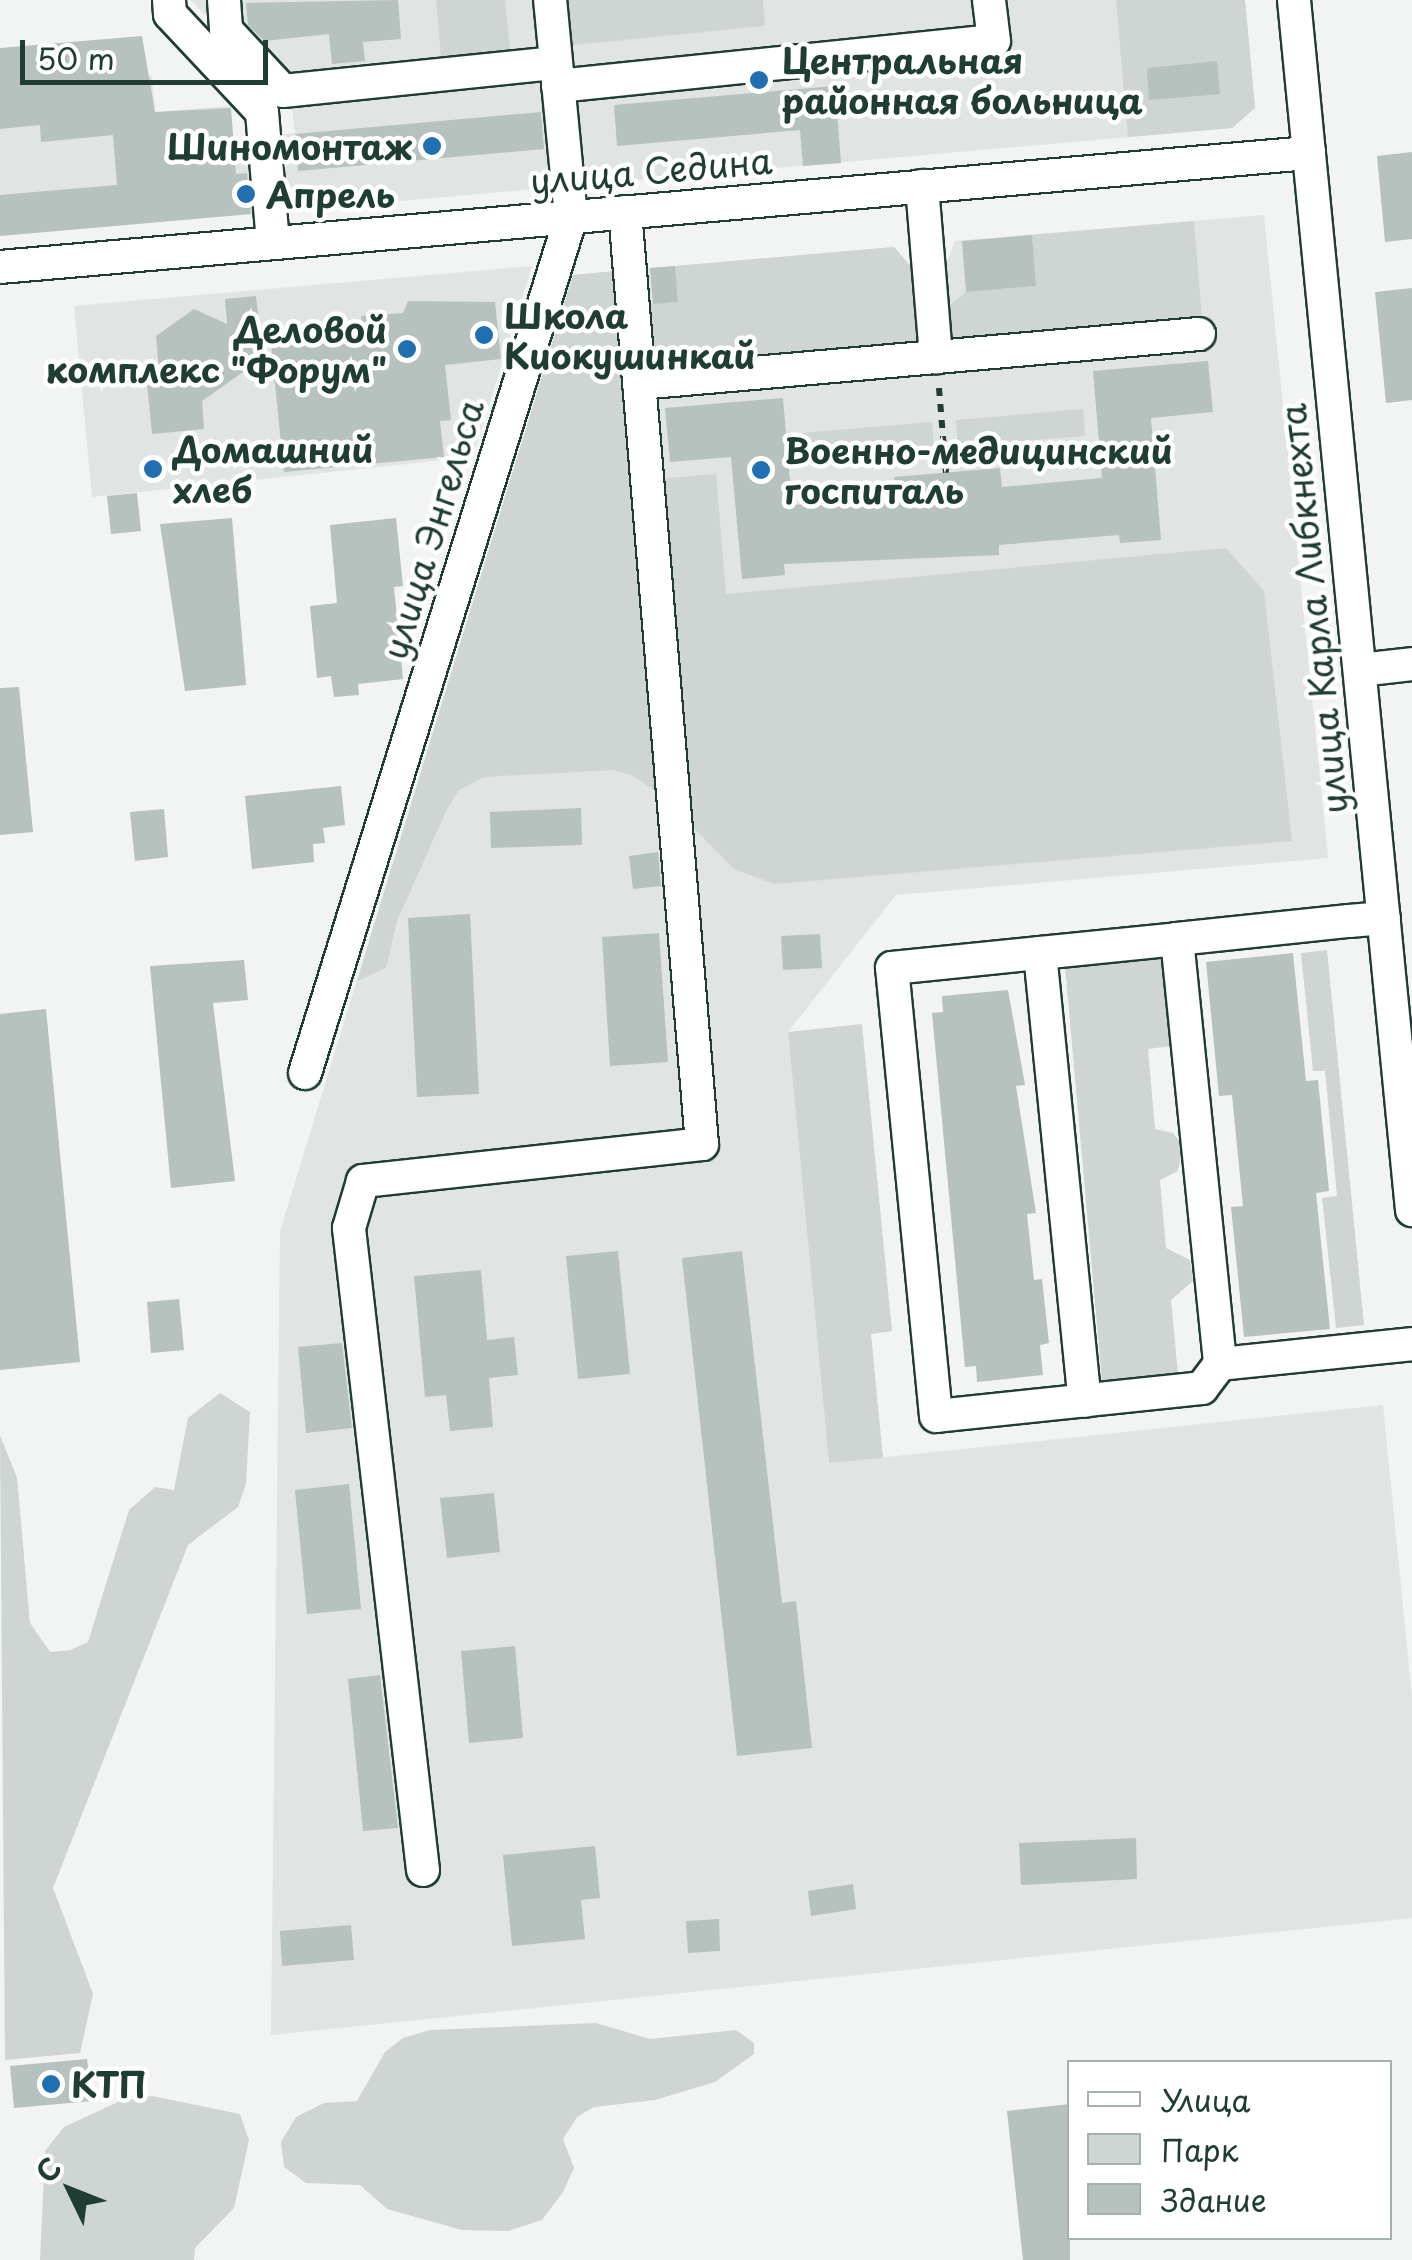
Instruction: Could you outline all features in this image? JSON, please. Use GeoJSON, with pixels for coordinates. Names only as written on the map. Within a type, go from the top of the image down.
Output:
{"type":"FeatureCollection","features":[{"type":"Feature","properties":{"kind":"street"},"geometry":{"type":"LineString","coordinates":[[169,0],[170,14],[262,112],[273,243]]}},
{"type":"Feature","properties":{"kind":"street"},"geometry":{"type":"LineString","coordinates":[[224,0],[226,30],[283,91],[994,41],[990,0]]}},
{"type":"Feature","properties":{"kind":"street","name":"улица Энгельса"},"geometry":{"type":"LineString","coordinates":[[305,1073],[571,217],[550,0]]}},
{"type":"Feature","properties":{"kind":"street","name":"улица Карла Либкнехта"},"geometry":{"type":"LineString","coordinates":[[1295,0],[1412,1210]]}},
{"type":"Feature","properties":{"kind":"street","name":"улица Седина"},"geometry":{"type":"LineString","coordinates":[[0,267],[1309,153]]}},
{"type":"Feature","properties":{"kind":"street"},"geometry":{"type":"LineString","coordinates":[[922,186],[936,357]]}},
{"type":"Feature","properties":{"kind":"street"},"geometry":{"type":"LineString","coordinates":[[424,1870],[349,1228],[362,1181],[702,1144],[625,212]]}},
{"type":"Feature","properties":{"kind":"street"},"geometry":{"type":"LineString","coordinates":[[639,383],[1198,334]]}},
{"type":"Feature","properties":{"kind":"street"},"geometry":{"type":"LineString","coordinates":[[1360,670],[1412,664]]}},
{"type":"Feature","properties":{"kind":"street"},"geometry":{"type":"LineString","coordinates":[[1177,939],[1220,1364],[1202,1388],[936,1416],[892,968],[1040,953],[1177,939],[1384,918]]}},
{"type":"Feature","properties":{"kind":"street"},"geometry":{"type":"LineString","coordinates":[[1040,953],[1085,1401]]}},
{"type":"Feature","properties":{"kind":"street"},"geometry":{"type":"LineString","coordinates":[[1220,1364],[1412,1344]]}},
{"type":"Feature","properties":{"kind":"path"},"geometry":{"type":"LineString","coordinates":[[936,357],[946,472]]}},
{"type":"Feature","properties":{"kind":"shaded area","name":"Центральная районная больница"},"geometry":{"type":"Polygon","coordinates":[[[191,0],[1245,0],[1255,108],[1232,128],[0,236],[0,90],[152,76],[155,112],[230,106],[233,139],[295,133],[292,109],[191,0]]]}},
{"type":"Feature","properties":{"kind":"shaded area"},"geometry":{"type":"Polygon","coordinates":[[[1264,215],[1328,858],[896,895],[788,1032],[829,1463],[1383,1405],[1412,1697],[1412,1918],[271,2035],[280,1231],[573,275],[894,247],[913,270],[945,267],[955,241],[1264,215]]]}},
{"type":"Feature","properties":{"kind":"shaded area"},"geometry":{"type":"Polygon","coordinates":[[[532,266],[473,457],[92,497],[74,306],[532,266]]]}},
{"type":"Feature","properties":{"kind":"green space"},"geometry":{"type":"Polygon","coordinates":[[[436,0],[505,0],[510,50],[441,57],[436,0]]]}},
{"type":"Feature","properties":{"kind":"green space"},"geometry":{"type":"Polygon","coordinates":[[[558,0],[763,0],[765,26],[563,46],[558,0]]]}},
{"type":"Feature","properties":{"kind":"green space"},"geometry":{"type":"Polygon","coordinates":[[[1116,0],[1245,0],[1255,108],[1232,128],[1128,137],[1116,0]]]}},
{"type":"Feature","properties":{"kind":"green space"},"geometry":{"type":"Polygon","coordinates":[[[1194,221],[1202,317],[950,338],[948,307],[966,292],[1035,286],[1032,235],[1194,221]]]}},
{"type":"Feature","properties":{"kind":"green space"},"geometry":{"type":"Polygon","coordinates":[[[894,247],[914,270],[921,341],[652,364],[648,304],[678,302],[675,266],[894,247]]]}},
{"type":"Feature","properties":{"kind":"green space"},"geometry":{"type":"Polygon","coordinates":[[[615,271],[633,481],[716,474],[726,594],[1226,548],[1264,591],[1292,841],[775,884],[734,869],[659,793],[631,775],[613,770],[484,777],[459,790],[446,811],[397,921],[386,968],[357,981],[573,275],[615,271]]]}},
{"type":"Feature","properties":{"kind":"green space"},"geometry":{"type":"Polygon","coordinates":[[[1083,409],[1085,436],[958,446],[956,420],[1083,409]]]}},
{"type":"Feature","properties":{"kind":"green space"},"geometry":{"type":"Polygon","coordinates":[[[932,422],[934,448],[804,460],[802,433],[932,422]]]}},
{"type":"Feature","properties":{"kind":"green space"},"geometry":{"type":"Polygon","coordinates":[[[1327,950],[1364,1325],[1336,1328],[1322,1198],[1337,1196],[1325,1071],[1313,1071],[1301,953],[1327,950]]]}},
{"type":"Feature","properties":{"kind":"green space"},"geometry":{"type":"Polygon","coordinates":[[[1163,957],[1171,1046],[1148,1049],[1155,1129],[1173,1133],[1183,1146],[1178,1171],[1160,1180],[1166,1248],[1190,1260],[1193,1281],[1171,1300],[1178,1374],[1102,1381],[1065,966],[1163,957]]]}},
{"type":"Feature","properties":{"kind":"green space"},"geometry":{"type":"Polygon","coordinates":[[[862,1024],[892,1331],[871,1334],[883,1458],[829,1463],[788,1032],[862,1024]]]}},
{"type":"Feature","properties":{"kind":"green space"},"geometry":{"type":"Polygon","coordinates":[[[220,1393],[250,1412],[246,1484],[238,1507],[188,1545],[53,1888],[93,1994],[80,2053],[5,2060],[0,1435],[17,1478],[30,1623],[50,1652],[71,1650],[88,1642],[129,1510],[155,1487],[174,1490],[188,1418],[220,1393]]]}},
{"type":"Feature","properties":{"kind":"green space"},"geometry":{"type":"Polygon","coordinates":[[[596,2023],[650,2039],[736,2030],[754,2043],[754,2054],[715,2082],[655,2100],[594,2107],[577,2117],[563,2139],[574,2168],[563,2192],[542,2220],[508,2231],[462,2230],[387,2209],[360,2185],[306,2183],[284,2167],[281,2142],[296,2117],[324,2103],[357,2101],[385,2052],[403,2038],[430,2030],[596,2023]]]}},
{"type":"Feature","properties":{"kind":"green space"},"geometry":{"type":"Polygon","coordinates":[[[152,2096],[240,2114],[249,2140],[234,2208],[195,2248],[194,2260],[40,2260],[45,2151],[64,2127],[120,2101],[152,2096]]]}},
{"type":"Feature","properties":{"kind":"building"},"geometry":{"type":"Polygon","coordinates":[[[398,0],[401,39],[363,42],[365,61],[332,64],[329,34],[264,41],[248,25],[246,3],[398,0]]]}},
{"type":"Feature","properties":{"kind":"building"},"geometry":{"type":"Polygon","coordinates":[[[142,36],[155,112],[231,108],[236,174],[247,173],[251,214],[0,236],[0,195],[117,185],[113,135],[41,142],[40,125],[0,129],[0,48],[142,36]]]}},
{"type":"Feature","properties":{"kind":"building"},"geometry":{"type":"Polygon","coordinates":[[[1217,61],[1220,94],[1149,100],[1147,68],[1217,61]]]}},
{"type":"Feature","properties":{"kind":"building"},"geometry":{"type":"Polygon","coordinates":[[[835,86],[841,163],[803,166],[800,130],[617,146],[614,105],[835,86]]]}},
{"type":"Feature","properties":{"kind":"building"},"geometry":{"type":"Polygon","coordinates":[[[541,112],[544,149],[298,171],[295,134],[541,112]]]}},
{"type":"Feature","properties":{"kind":"building"},"geometry":{"type":"Polygon","coordinates":[[[1412,152],[1412,239],[1385,242],[1377,156],[1412,152]]]}},
{"type":"Feature","properties":{"kind":"building"},"geometry":{"type":"Polygon","coordinates":[[[1032,235],[1036,286],[966,292],[962,241],[1032,235]]]}},
{"type":"Feature","properties":{"kind":"building"},"geometry":{"type":"Polygon","coordinates":[[[675,266],[678,302],[653,304],[650,268],[675,266]]]}},
{"type":"Feature","properties":{"kind":"building"},"geometry":{"type":"Polygon","coordinates":[[[1412,288],[1412,400],[1386,403],[1375,292],[1412,288]]]}},
{"type":"Feature","properties":{"kind":"building"},"geometry":{"type":"Polygon","coordinates":[[[256,296],[263,358],[202,401],[204,429],[152,434],[147,383],[160,382],[156,336],[194,309],[227,324],[225,299],[256,296]]]}},
{"type":"Feature","properties":{"kind":"building"},"geometry":{"type":"Polygon","coordinates":[[[408,301],[495,302],[501,359],[445,365],[451,420],[440,421],[444,457],[284,472],[271,345],[363,335],[361,316],[403,313],[408,301]]]}},
{"type":"Feature","properties":{"kind":"building","name":"Военно-медицинский госпиталь"},"geometry":{"type":"Polygon","coordinates":[[[1208,361],[1213,412],[1151,418],[1161,540],[1120,543],[1119,535],[999,545],[999,555],[784,564],[785,575],[742,579],[731,457],[670,462],[665,408],[783,398],[792,505],[896,497],[894,477],[1000,468],[1002,487],[1102,478],[1093,371],[1208,361]]]}},
{"type":"Feature","properties":{"kind":"building"},"geometry":{"type":"Polygon","coordinates":[[[137,493],[141,531],[111,534],[107,496],[137,493]]]}},
{"type":"Feature","properties":{"kind":"building"},"geometry":{"type":"Polygon","coordinates":[[[232,518],[246,685],[185,691],[160,524],[232,518]]]}},
{"type":"Feature","properties":{"kind":"building"},"geometry":{"type":"Polygon","coordinates":[[[396,518],[403,586],[394,587],[403,679],[358,684],[359,695],[334,697],[331,676],[317,678],[310,606],[337,603],[330,525],[396,518]]]}},
{"type":"Feature","properties":{"kind":"building"},"geometry":{"type":"Polygon","coordinates":[[[19,687],[33,832],[0,835],[0,688],[19,687]]]}},
{"type":"Feature","properties":{"kind":"building"},"geometry":{"type":"Polygon","coordinates":[[[341,786],[345,825],[323,828],[325,843],[313,844],[314,862],[252,869],[245,796],[341,786]]]}},
{"type":"Feature","properties":{"kind":"building"},"geometry":{"type":"Polygon","coordinates":[[[581,808],[582,845],[491,848],[490,812],[581,808]]]}},
{"type":"Feature","properties":{"kind":"building"},"geometry":{"type":"Polygon","coordinates":[[[164,809],[168,857],[135,861],[130,812],[164,809]]]}},
{"type":"Feature","properties":{"kind":"building"},"geometry":{"type":"Polygon","coordinates":[[[658,852],[661,886],[633,889],[629,856],[658,852]]]}},
{"type":"Feature","properties":{"kind":"building"},"geometry":{"type":"Polygon","coordinates":[[[470,914],[479,1094],[417,1097],[408,918],[470,914]]]}},
{"type":"Feature","properties":{"kind":"building"},"geometry":{"type":"Polygon","coordinates":[[[659,933],[668,1062],[610,1066],[602,937],[659,933]]]}},
{"type":"Feature","properties":{"kind":"building"},"geometry":{"type":"Polygon","coordinates":[[[820,934],[822,968],[783,970],[781,936],[820,934]]]}},
{"type":"Feature","properties":{"kind":"building"},"geometry":{"type":"Polygon","coordinates":[[[1293,953],[1306,1081],[1318,1080],[1329,1191],[1316,1193],[1330,1329],[1244,1337],[1231,1207],[1243,1206],[1232,1095],[1219,1096],[1206,962],[1293,953]]]}},
{"type":"Feature","properties":{"kind":"building"},"geometry":{"type":"Polygon","coordinates":[[[244,960],[248,1000],[213,1003],[235,1181],[171,1188],[150,966],[244,960]]]}},
{"type":"Feature","properties":{"kind":"building"},"geometry":{"type":"Polygon","coordinates":[[[1008,990],[1025,1085],[1016,1086],[1036,1213],[1027,1214],[1034,1280],[1042,1279],[1049,1343],[1040,1345],[1043,1375],[977,1382],[976,1366],[965,1367],[932,1013],[943,1012],[942,996],[1008,990]]]}},
{"type":"Feature","properties":{"kind":"building"},"geometry":{"type":"Polygon","coordinates":[[[46,1009],[80,1362],[0,1370],[0,1014],[46,1009]]]}},
{"type":"Feature","properties":{"kind":"building"},"geometry":{"type":"Polygon","coordinates":[[[618,1251],[630,1374],[578,1379],[566,1256],[618,1251]]]}},
{"type":"Feature","properties":{"kind":"building"},"geometry":{"type":"Polygon","coordinates":[[[742,1251],[782,1603],[796,1601],[812,1748],[737,1756],[682,1258],[742,1251]]]}},
{"type":"Feature","properties":{"kind":"building"},"geometry":{"type":"Polygon","coordinates":[[[481,1270],[487,1340],[514,1337],[518,1375],[489,1378],[493,1427],[450,1431],[446,1395],[425,1397],[414,1276],[481,1270]]]}},
{"type":"Feature","properties":{"kind":"building"},"geometry":{"type":"Polygon","coordinates":[[[179,1299],[184,1350],[151,1353],[147,1302],[179,1299]]]}},
{"type":"Feature","properties":{"kind":"building"},"geometry":{"type":"Polygon","coordinates":[[[342,1343],[352,1428],[306,1433],[298,1347],[342,1343]]]}},
{"type":"Feature","properties":{"kind":"building"},"geometry":{"type":"Polygon","coordinates":[[[349,1484],[361,1609],[307,1614],[295,1490],[349,1484]]]}},
{"type":"Feature","properties":{"kind":"building"},"geometry":{"type":"Polygon","coordinates":[[[494,1493],[500,1552],[447,1558],[440,1498],[494,1493]]]}},
{"type":"Feature","properties":{"kind":"building"},"geometry":{"type":"Polygon","coordinates":[[[515,1646],[523,1738],[469,1743],[461,1651],[515,1646]]]}},
{"type":"Feature","properties":{"kind":"building"},"geometry":{"type":"Polygon","coordinates":[[[380,1675],[398,1828],[363,1831],[348,1679],[380,1675]]]}},
{"type":"Feature","properties":{"kind":"building"},"geometry":{"type":"Polygon","coordinates":[[[1136,1838],[1137,1879],[1021,1885],[1019,1843],[1136,1838]]]}},
{"type":"Feature","properties":{"kind":"building"},"geometry":{"type":"Polygon","coordinates":[[[595,1846],[600,1898],[581,1900],[585,1939],[512,1946],[503,1855],[595,1846]]]}},
{"type":"Feature","properties":{"kind":"building"},"geometry":{"type":"Polygon","coordinates":[[[853,1884],[856,1909],[811,1916],[808,1891],[853,1884]]]}},
{"type":"Feature","properties":{"kind":"building"},"geometry":{"type":"Polygon","coordinates":[[[719,1919],[720,1951],[688,1953],[686,1921],[719,1919]]]}},
{"type":"Feature","properties":{"kind":"building"},"geometry":{"type":"Polygon","coordinates":[[[351,1925],[354,1960],[282,1966],[280,1931],[351,1925]]]}},
{"type":"Feature","properties":{"kind":"building","name":"КТП"},"geometry":{"type":"Polygon","coordinates":[[[87,2059],[92,2101],[14,2108],[10,2066],[87,2059]]]}},
{"type":"Feature","properties":{"kind":"building"},"geometry":{"type":"Polygon","coordinates":[[[1067,2104],[1070,2260],[1023,2260],[1007,2111],[1067,2104]]]}},
{"type":"Feature","properties":{"kind":"place","name":"Центральная районная больница"},"geometry":{"type":"Point","coordinates":[759,80]}},
{"type":"Feature","properties":{"kind":"place","name":"Шиномонтаж"},"geometry":{"type":"Point","coordinates":[432,146]}},
{"type":"Feature","properties":{"kind":"place","name":"Апрель"},"geometry":{"type":"Point","coordinates":[246,194]}},
{"type":"Feature","properties":{"kind":"place","name":"Школа Киокушинкай"},"geometry":{"type":"Point","coordinates":[484,335]}},
{"type":"Feature","properties":{"kind":"place","name":"Деловой комплекс \"Форум\""},"geometry":{"type":"Point","coordinates":[407,349]}},
{"type":"Feature","properties":{"kind":"place","name":"Домашний хлеб"},"geometry":{"type":"Point","coordinates":[153,469]}},
{"type":"Feature","properties":{"kind":"place","name":"Военно-медицинский госпиталь"},"geometry":{"type":"Point","coordinates":[761,470]}},
{"type":"Feature","properties":{"kind":"place","name":"КТП"},"geometry":{"type":"Point","coordinates":[51,2084]}}]}
